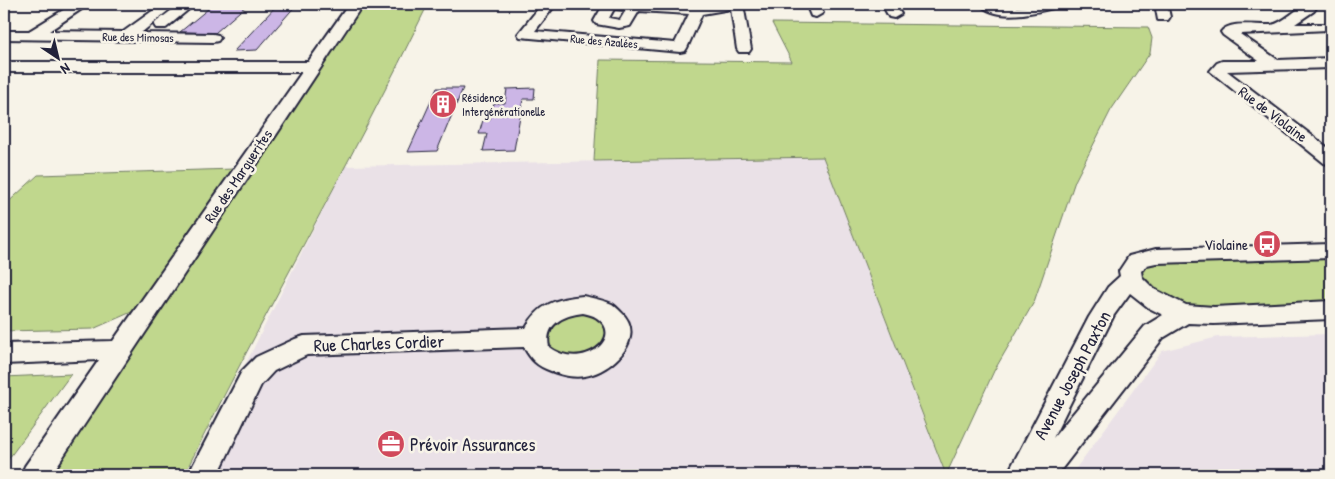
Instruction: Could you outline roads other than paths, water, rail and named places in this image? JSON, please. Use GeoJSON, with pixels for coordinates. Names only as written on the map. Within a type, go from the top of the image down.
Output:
{"type":"FeatureCollection","features":[{"type":"Feature","properties":{"kind":"street"},"geometry":{"type":"LineString","coordinates":[[33,35],[82,4]]}},
{"type":"Feature","properties":{"kind":"street"},"geometry":{"type":"LineString","coordinates":[[126,37],[170,4]]}},
{"type":"Feature","properties":{"kind":"street"},"geometry":{"type":"LineString","coordinates":[[146,37],[188,4]]}},
{"type":"Feature","properties":{"kind":"street","name":"Rue des Marguerites"},"geometry":{"type":"LineString","coordinates":[[34,475],[356,4]]}},
{"type":"Feature","properties":{"kind":"street","name":"Rue des Azalées"},"geometry":{"type":"LineString","coordinates":[[549,4],[525,34],[680,48],[697,11]]}},
{"type":"Feature","properties":{"kind":"street"},"geometry":{"type":"LineString","coordinates":[[605,4],[697,11],[736,4],[744,48]]}},
{"type":"Feature","properties":{"kind":"street"},"geometry":{"type":"LineString","coordinates":[[987,4],[1002,10],[1016,11],[1035,9],[1052,4]]}},
{"type":"Feature","properties":{"kind":"street"},"geometry":{"type":"LineString","coordinates":[[1155,4],[1162,8]]}},
{"type":"Feature","properties":{"kind":"street"},"geometry":{"type":"LineString","coordinates":[[623,5],[625,23],[612,24],[601,21],[623,5]]}},
{"type":"Feature","properties":{"kind":"street"},"geometry":{"type":"LineString","coordinates":[[1276,28],[1305,12],[1309,18],[1323,27],[1234,30],[1228,32],[1275,65],[1331,63]]}},
{"type":"Feature","properties":{"kind":"street"},"geometry":{"type":"LineString","coordinates":[[602,41],[612,24]]}},
{"type":"Feature","properties":{"kind":"street","name":"Rue des Mimosas"},"geometry":{"type":"LineString","coordinates":[[4,35],[213,38]]}},
{"type":"Feature","properties":{"kind":"street","name":"Rue de Violaine"},"geometry":{"type":"LineString","coordinates":[[1275,65],[1228,66],[1219,68],[1220,74],[1331,159]]}},
{"type":"Feature","properties":{"kind":"street"},"geometry":{"type":"LineString","coordinates":[[4,67],[312,67]]}},
{"type":"Feature","properties":{"kind":"street","name":"Avenue Joseph Paxton"},"geometry":{"type":"LineString","coordinates":[[1021,475],[1038,437],[1102,316],[1121,285],[1131,279],[1130,271],[1134,264],[1143,259],[1156,256],[1331,251]]}},
{"type":"Feature","properties":{"kind":"street"},"geometry":{"type":"LineString","coordinates":[[1131,279],[1147,296],[1164,306],[1184,314],[1206,315],[1331,310]]}},
{"type":"Feature","properties":{"kind":"street","name":"Avenue Joseph Paxton"},"geometry":{"type":"LineString","coordinates":[[1040,475],[1154,332],[1184,314]]}},
{"type":"Feature","properties":{"kind":"street","name":"Rue Charles Cordier"},"geometry":{"type":"LineString","coordinates":[[203,475],[251,378],[266,364],[304,346],[535,337]]}},
{"type":"Feature","properties":{"kind":"street"},"geometry":{"type":"LineString","coordinates":[[4,354],[120,350]]}},
{"type":"Feature","properties":{"kind":"place","name":"Résidence Intergénérationelle"},"geometry":{"type":"Point","coordinates":[443,104]}},
{"type":"Feature","properties":{"kind":"place","name":"Violaine"},"geometry":{"type":"Point","coordinates":[1267,244]}},
{"type":"Feature","properties":{"kind":"place","name":"Prévoir Assurances"},"geometry":{"type":"Point","coordinates":[391,444]}}]}
